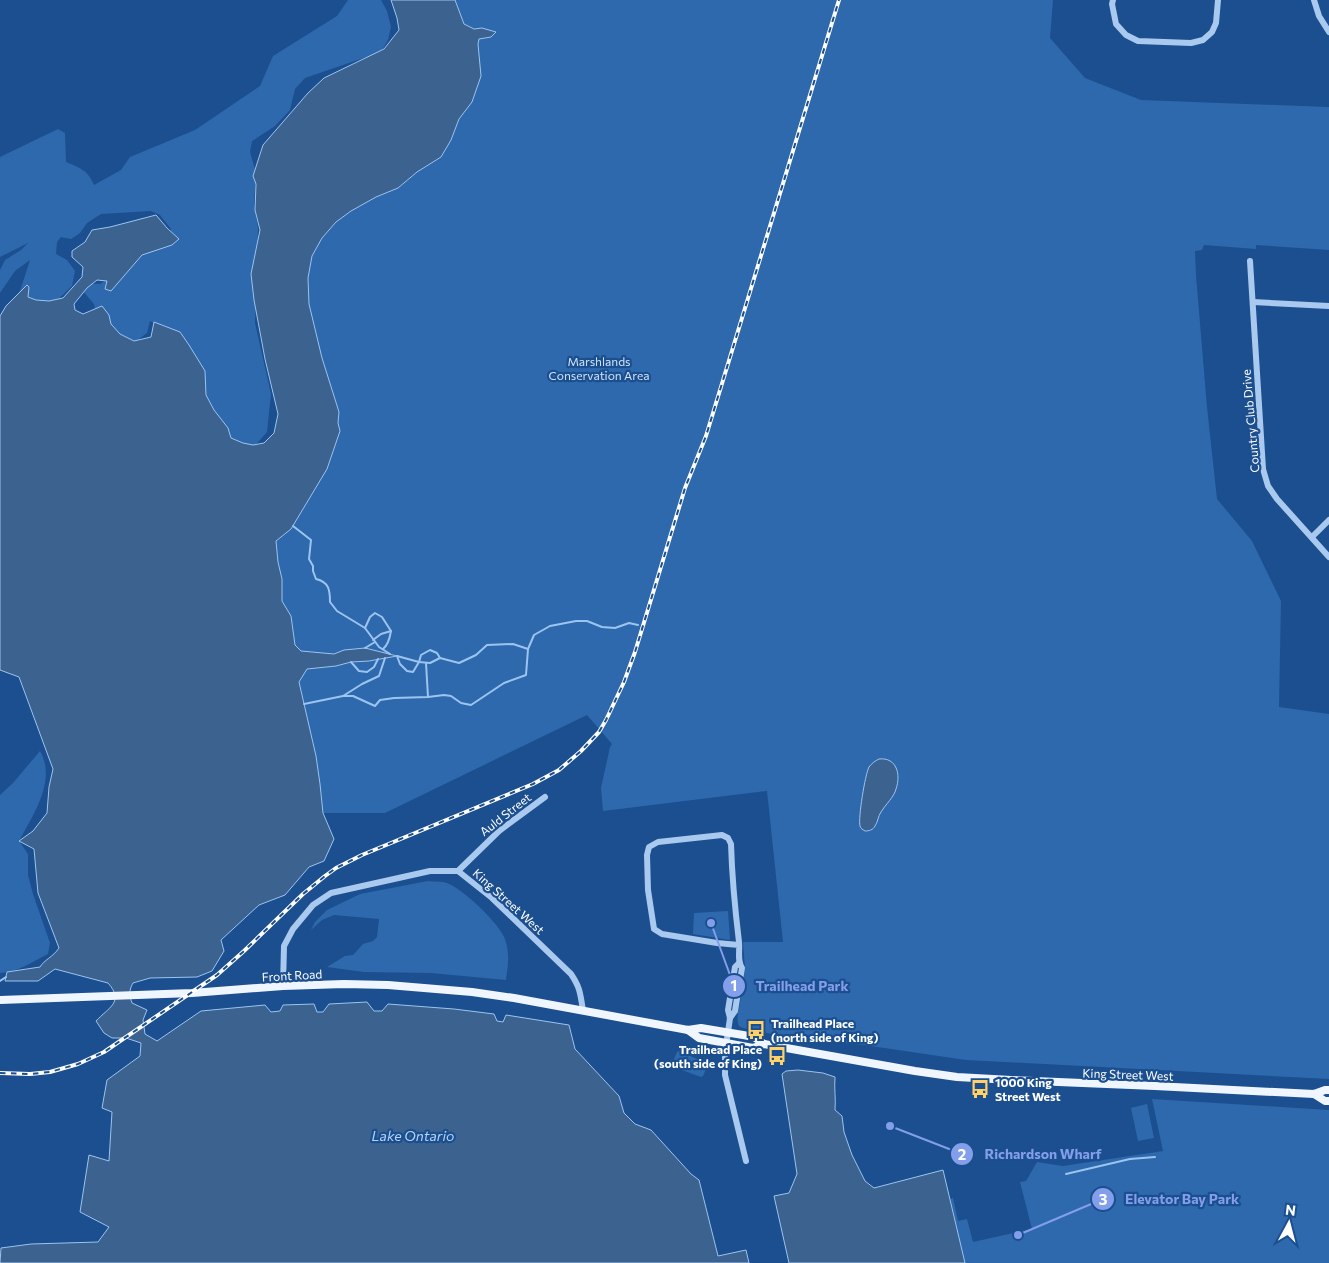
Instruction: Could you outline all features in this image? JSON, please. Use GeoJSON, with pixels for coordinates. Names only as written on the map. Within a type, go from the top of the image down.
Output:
{"type":"FeatureCollection","features":[{"type":"Feature","properties":{"kind":"main road","name":"Front Road"},"geometry":{"type":"LineString","coordinates":[[0,1000],[192,993],[283,986],[344,984],[423,987],[480,993],[583,1010]]}},
{"type":"Feature","properties":{"kind":"main road","name":"King Street West"},"geometry":{"type":"LineString","coordinates":[[583,1010],[688,1030],[701,1028],[754,1037],[764,1044],[913,1071],[957,1077],[1314,1094],[1329,1090]]}},
{"type":"Feature","properties":{"kind":"main road","name":"King Street West"},"geometry":{"type":"LineString","coordinates":[[688,1030],[699,1038],[726,1043],[754,1048],[764,1044]]}},
{"type":"Feature","properties":{"kind":"main road","name":"King Street West"},"geometry":{"type":"LineString","coordinates":[[1314,1094],[1325,1101],[1329,1101]]}},
{"type":"Feature","properties":{"kind":"street"},"geometry":{"type":"LineString","coordinates":[[1113,0],[1116,24],[1126,35],[1138,41],[1191,43],[1203,40],[1212,32],[1216,23],[1218,0]]}},
{"type":"Feature","properties":{"kind":"street"},"geometry":{"type":"LineString","coordinates":[[1314,0],[1319,16],[1329,32]]}},
{"type":"Feature","properties":{"kind":"street","name":"Country Club Drive"},"geometry":{"type":"LineString","coordinates":[[1250,261],[1263,469],[1268,486],[1277,499],[1329,557]]}},
{"type":"Feature","properties":{"kind":"street"},"geometry":{"type":"LineString","coordinates":[[1253,302],[1329,306]]}},
{"type":"Feature","properties":{"kind":"street"},"geometry":{"type":"LineString","coordinates":[[1312,537],[1329,520]]}},
{"type":"Feature","properties":{"kind":"street","name":"Auld Street"},"geometry":{"type":"LineString","coordinates":[[458,871],[499,831],[546,797]]}},
{"type":"Feature","properties":{"kind":"street"},"geometry":{"type":"LineString","coordinates":[[739,945],[662,934],[654,929],[648,890],[647,856],[649,847],[658,842],[722,835],[728,838],[731,844],[735,915],[739,945],[739,963],[735,966],[728,1010],[730,1018],[725,1053],[725,1075],[746,1161]]}},
{"type":"Feature","properties":{"kind":"street","name":"King Street West"},"geometry":{"type":"LineString","coordinates":[[283,986],[284,946],[293,928],[313,905],[331,893],[430,870],[458,871],[492,898],[571,974],[581,993],[583,1010]]}},
{"type":"Feature","properties":{"kind":"green space"},"geometry":{"type":"Polygon","coordinates":[[[348,0],[381,0],[387,11],[391,27],[388,40],[381,52],[305,78],[295,89],[290,110],[275,126],[252,141],[250,152],[256,173],[254,204],[258,228],[255,323],[271,394],[267,432],[246,456],[245,507],[196,394],[182,339],[150,321],[147,333],[135,342],[99,325],[94,304],[82,290],[83,283],[100,284],[114,275],[117,265],[168,238],[171,229],[160,215],[151,211],[101,214],[87,223],[80,233],[71,239],[61,237],[57,242],[56,254],[67,260],[75,271],[72,286],[53,304],[25,302],[19,294],[30,260],[15,271],[0,293],[0,270],[5,260],[28,243],[0,257],[0,157],[58,129],[65,133],[66,162],[86,173],[94,185],[121,170],[130,157],[195,130],[260,86],[273,56],[337,16],[348,0]]]}},
{"type":"Feature","properties":{"kind":"green space","name":"Marshlands Conservation Area"},"geometry":{"type":"Polygon","coordinates":[[[455,0],[1053,0],[1050,38],[1085,78],[1141,100],[1329,107],[1329,250],[1256,245],[1256,249],[1204,245],[1202,250],[1195,251],[1207,407],[1217,499],[1252,541],[1281,601],[1279,707],[1329,714],[1329,1079],[966,1060],[864,1045],[791,1038],[743,1028],[739,1026],[737,1019],[741,997],[744,995],[746,988],[743,985],[745,968],[743,942],[783,942],[767,791],[603,811],[601,788],[612,744],[587,715],[385,813],[323,813],[316,756],[299,682],[301,652],[295,645],[291,616],[282,601],[282,579],[276,541],[291,529],[327,469],[340,431],[338,423],[339,412],[322,358],[309,304],[308,278],[312,256],[322,238],[336,222],[376,197],[398,188],[417,172],[441,157],[451,140],[459,119],[472,102],[479,38],[491,37],[482,28],[474,29],[464,24],[455,0]]]}},
{"type":"Feature","properties":{"kind":"green space"},"geometry":{"type":"Polygon","coordinates":[[[40,751],[45,762],[45,785],[36,809],[19,841],[28,854],[28,875],[50,943],[48,954],[19,969],[0,973],[0,795],[13,783],[40,751]]]}},
{"type":"Feature","properties":{"kind":"green space"},"geometry":{"type":"Polygon","coordinates":[[[428,881],[445,882],[454,886],[471,899],[496,924],[505,939],[508,950],[506,980],[431,973],[364,972],[327,967],[345,956],[353,955],[363,944],[373,941],[377,937],[379,919],[334,915],[322,920],[311,930],[315,922],[327,910],[360,894],[428,881]]]}},
{"type":"Feature","properties":{"kind":"green space"},"geometry":{"type":"Polygon","coordinates":[[[728,911],[730,940],[693,934],[694,913],[728,911]]]}},
{"type":"Feature","properties":{"kind":"green space"},"geometry":{"type":"Polygon","coordinates":[[[679,1051],[708,1065],[703,1076],[701,1077],[673,1067],[672,1064],[679,1051]]]}},
{"type":"Feature","properties":{"kind":"green space"},"geometry":{"type":"Polygon","coordinates":[[[1152,1099],[1329,1110],[1329,1263],[965,1263],[950,1199],[953,1198],[958,1221],[967,1219],[973,1242],[1032,1229],[1020,1182],[1026,1181],[1037,1162],[1063,1166],[1163,1151],[1152,1099]]]}},
{"type":"Feature","properties":{"kind":"green space"},"geometry":{"type":"Polygon","coordinates":[[[1147,1104],[1154,1138],[1138,1141],[1131,1108],[1147,1104]]]}},
{"type":"Feature","properties":{"kind":"water","name":"Lake Ontario"},"geometry":{"type":"Polygon","coordinates":[[[391,0],[455,0],[464,24],[474,29],[482,28],[496,32],[491,37],[479,39],[481,76],[472,102],[459,119],[451,140],[441,157],[417,172],[398,188],[376,197],[336,222],[322,238],[312,256],[308,278],[309,304],[322,358],[339,412],[338,423],[340,431],[327,469],[291,529],[276,541],[282,579],[282,601],[291,616],[295,645],[301,651],[334,654],[344,650],[365,648],[397,656],[307,669],[299,682],[316,756],[323,813],[334,839],[324,861],[309,867],[285,895],[259,905],[221,940],[224,951],[212,971],[197,977],[150,978],[133,983],[130,990],[131,1000],[132,1003],[147,1010],[143,1020],[145,1034],[157,1041],[201,1011],[265,1005],[271,1012],[280,1011],[283,1005],[314,1004],[317,1012],[323,1012],[329,1004],[367,1002],[374,1011],[382,1011],[388,1004],[494,1014],[497,1021],[503,1022],[506,1015],[569,1025],[575,1049],[619,1096],[624,1113],[635,1124],[651,1130],[691,1174],[699,1180],[718,1256],[746,1250],[749,1263],[0,1263],[1,1248],[31,1244],[98,1242],[109,1227],[80,1212],[89,1155],[109,1161],[112,1112],[102,1108],[107,1080],[140,1056],[141,1043],[126,1038],[112,1038],[104,1033],[96,1021],[110,1008],[115,1000],[113,990],[108,983],[55,969],[38,981],[5,981],[7,972],[40,967],[59,948],[38,893],[34,849],[19,841],[33,831],[47,813],[49,787],[53,769],[19,677],[0,670],[0,316],[6,306],[27,285],[29,287],[28,297],[36,300],[49,301],[63,298],[82,277],[83,267],[72,257],[72,251],[85,242],[92,230],[156,215],[179,239],[172,245],[142,255],[111,291],[105,289],[107,281],[97,280],[87,288],[74,304],[75,310],[83,314],[102,306],[109,315],[111,324],[120,334],[134,341],[151,337],[154,322],[180,332],[205,371],[206,395],[214,410],[228,428],[231,438],[253,445],[264,443],[274,433],[278,414],[265,359],[251,274],[260,230],[255,210],[256,184],[253,176],[263,145],[308,93],[324,78],[384,49],[399,30],[391,0]]]}},
{"type":"Feature","properties":{"kind":"water"},"geometry":{"type":"Polygon","coordinates":[[[879,759],[885,759],[894,764],[898,773],[897,784],[894,795],[880,814],[877,823],[871,830],[865,831],[860,826],[864,787],[869,767],[879,759]]]}},
{"type":"Feature","properties":{"kind":"water"},"geometry":{"type":"Polygon","coordinates":[[[798,1070],[823,1073],[835,1077],[835,1110],[842,1116],[844,1132],[852,1155],[865,1181],[874,1188],[943,1170],[965,1263],[789,1263],[774,1196],[789,1193],[797,1174],[782,1074],[786,1071],[798,1070]]]}},
{"type":"Feature","properties":{"kind":"waterway"},"geometry":{"type":"LineString","coordinates":[[293,526],[311,540],[309,559],[316,579],[324,582],[328,587],[330,602],[337,611],[365,628],[379,647],[390,654]]}},
{"type":"Feature","properties":{"kind":"waterway"},"geometry":{"type":"LineString","coordinates":[[365,628],[370,617],[375,613],[382,617],[391,631],[383,649]]}},
{"type":"Feature","properties":{"kind":"waterway"},"geometry":{"type":"LineString","coordinates":[[343,696],[353,696],[375,706],[380,700],[444,695],[451,696],[461,703],[471,705],[504,683],[526,675],[528,649],[534,635],[550,626],[576,621],[587,621],[602,627],[615,628],[629,623],[638,625]]}},
{"type":"Feature","properties":{"kind":"waterway"},"geometry":{"type":"LineString","coordinates":[[373,640],[381,634],[391,631]]}},
{"type":"Feature","properties":{"kind":"waterway"},"geometry":{"type":"LineString","coordinates":[[365,648],[375,642]]}},
{"type":"Feature","properties":{"kind":"waterway"},"geometry":{"type":"LineString","coordinates":[[397,656],[419,662],[430,663],[440,658],[459,663],[476,655],[487,645],[513,644],[528,649]]}},
{"type":"Feature","properties":{"kind":"waterway"},"geometry":{"type":"LineString","coordinates":[[397,656],[400,664],[407,671],[413,672],[421,655],[430,650],[437,653],[440,658]]}},
{"type":"Feature","properties":{"kind":"waterway"},"geometry":{"type":"LineString","coordinates":[[304,704],[343,696],[379,676],[385,658]]}},
{"type":"Feature","properties":{"kind":"waterway"},"geometry":{"type":"LineString","coordinates":[[351,662],[359,671],[367,672],[374,667],[378,659]]}},
{"type":"Feature","properties":{"kind":"waterway"},"geometry":{"type":"LineString","coordinates":[[426,663],[428,697]]}},
{"type":"Feature","properties":{"kind":"waterway"},"geometry":{"type":"LineString","coordinates":[[0,981],[6,977]]}},
{"type":"Feature","properties":{"kind":"waterway"},"geometry":{"type":"LineString","coordinates":[[1066,1174],[1130,1159],[1155,1157]]}},
{"type":"Feature","properties":{"kind":"railway"},"geometry":{"type":"LineString","coordinates":[[0,1073],[30,1074],[50,1072],[78,1064],[104,1052],[217,975],[303,894],[336,868],[362,855],[533,784],[559,770],[599,732],[624,682],[635,652],[685,488],[706,436],[839,0]]}},
{"type":"Feature","properties":{"kind":"place","name":"Trailhead Park"},"geometry":{"type":"Point","coordinates":[711,923]}},
{"type":"Feature","properties":{"kind":"place","name":"Trailhead Place (north side of King)"},"geometry":{"type":"Point","coordinates":[756,1030]}},
{"type":"Feature","properties":{"kind":"place","name":"Trailhead Place (south side of King)"},"geometry":{"type":"Point","coordinates":[777,1056]}},
{"type":"Feature","properties":{"kind":"place","name":"1000 King Street West"},"geometry":{"type":"Point","coordinates":[980,1089]}},
{"type":"Feature","properties":{"kind":"place","name":"Richardson Wharf"},"geometry":{"type":"Point","coordinates":[890,1126]}},
{"type":"Feature","properties":{"kind":"place","name":"Elevator Bay Park"},"geometry":{"type":"Point","coordinates":[1018,1235]}}]}
